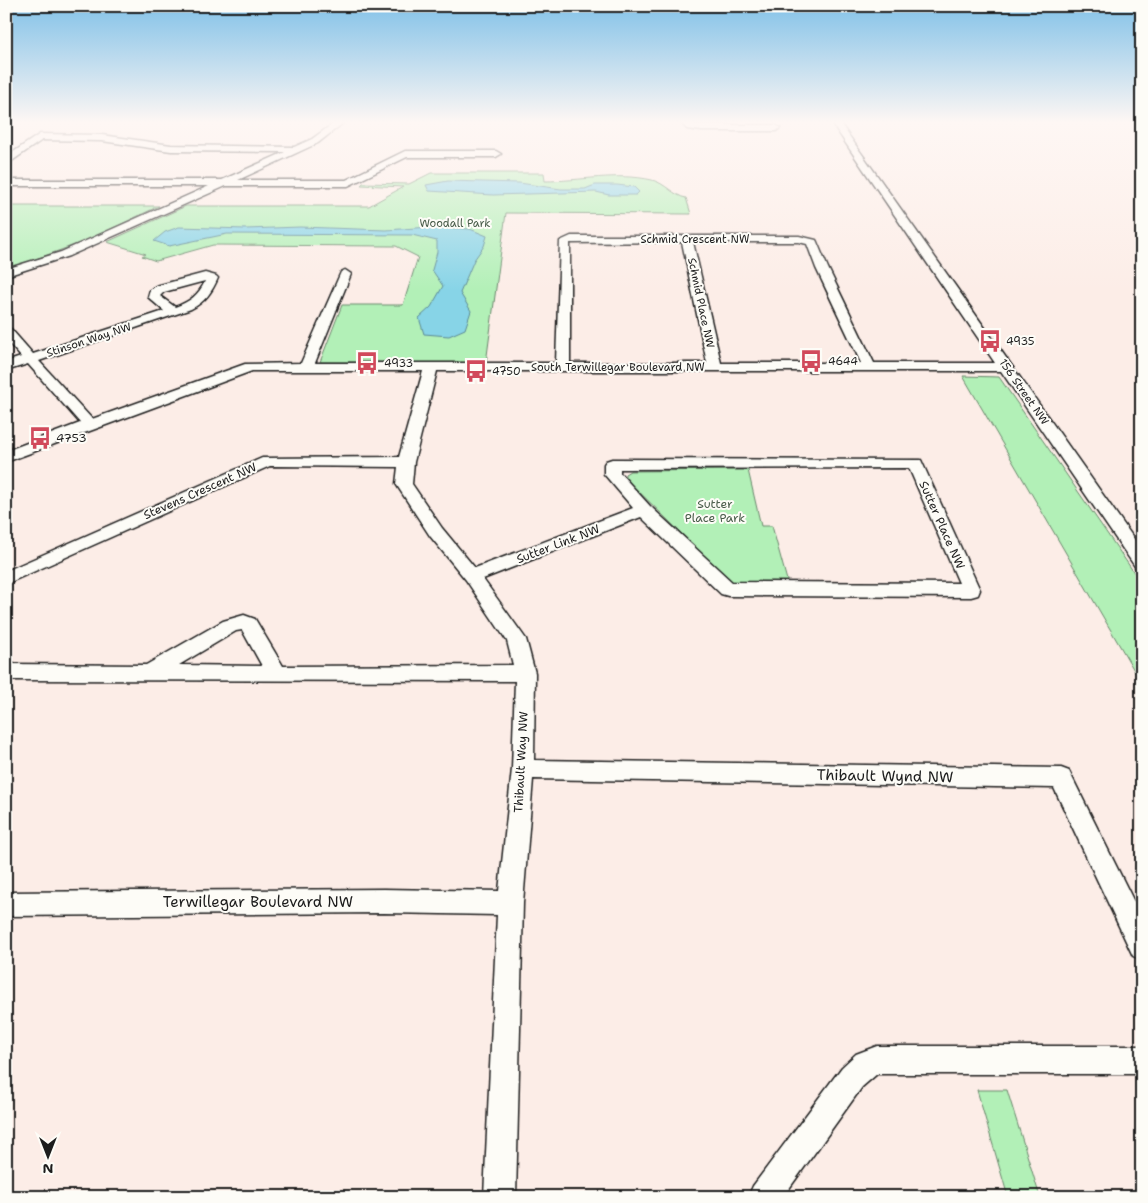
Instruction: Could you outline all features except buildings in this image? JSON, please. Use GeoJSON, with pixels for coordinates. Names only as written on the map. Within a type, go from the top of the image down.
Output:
{"type":"FeatureCollection","features":[{"type":"Feature","properties":{"kind":"street"},"geometry":{"type":"LineString","coordinates":[[6,273],[65,254],[234,179]]}},
{"type":"Feature","properties":{"kind":"street"},"geometry":{"type":"LineString","coordinates":[[6,183],[348,184],[357,179]]}},
{"type":"Feature","properties":{"kind":"street","name":"156 Street NW"},"geometry":{"type":"LineString","coordinates":[[875,179],[1142,564]]}},
{"type":"Feature","properties":{"kind":"street","name":"Schmid Crescent NW"},"geometry":{"type":"LineString","coordinates":[[563,368],[565,241],[571,239],[799,239],[812,242],[822,268],[870,368]]}},
{"type":"Feature","properties":{"kind":"street","name":"Schmid Place NW"},"geometry":{"type":"LineString","coordinates":[[687,239],[715,367]]}},
{"type":"Feature","properties":{"kind":"street"},"geometry":{"type":"LineString","coordinates":[[306,367],[345,274]]}},
{"type":"Feature","properties":{"kind":"street","name":"Stinson Way NW"},"geometry":{"type":"LineString","coordinates":[[6,367],[173,312]]}},
{"type":"Feature","properties":{"kind":"street"},"geometry":{"type":"LineString","coordinates":[[6,332],[89,425]]}},
{"type":"Feature","properties":{"kind":"street","name":"South Terwillegar Boulevard NW"},"geometry":{"type":"LineString","coordinates":[[6,457],[241,369],[255,366],[563,368],[1007,367]]}},
{"type":"Feature","properties":{"kind":"street","name":"Thibault Way NW"},"geometry":{"type":"LineString","coordinates":[[431,367],[406,462],[404,484],[436,532],[472,576],[516,639],[525,673],[523,769],[510,903],[500,1197]]}},
{"type":"Feature","properties":{"kind":"street","name":"Stevens Crescent NW"},"geometry":{"type":"LineString","coordinates":[[6,578],[268,461],[406,462]]}},
{"type":"Feature","properties":{"kind":"street","name":"Sutter Place NW"},"geometry":{"type":"LineString","coordinates":[[915,463],[971,590],[728,589],[644,510],[612,474],[612,464],[915,463]]}},
{"type":"Feature","properties":{"kind":"street","name":"Sutter Link NW"},"geometry":{"type":"LineString","coordinates":[[472,576],[644,510]]}},
{"type":"Feature","properties":{"kind":"street"},"geometry":{"type":"LineString","coordinates":[[151,672],[230,626],[244,622],[248,624],[277,674]]}},
{"type":"Feature","properties":{"kind":"street"},"geometry":{"type":"LineString","coordinates":[[6,672],[525,673]]}},
{"type":"Feature","properties":{"kind":"street","name":"Thibault Wynd NW"},"geometry":{"type":"LineString","coordinates":[[523,769],[1061,778],[1142,947]]}},
{"type":"Feature","properties":{"kind":"street","name":"Terwillegar Boulevard NW"},"geometry":{"type":"LineString","coordinates":[[6,904],[374,901],[510,903]]}},
{"type":"Feature","properties":{"kind":"street"},"geometry":{"type":"LineString","coordinates":[[764,1197],[852,1077],[866,1064],[878,1060],[1142,1060]]}},
{"type":"Feature","properties":{"kind":"green space","name":"Woodall Park"},"geometry":{"type":"Polygon","coordinates":[[[419,179],[545,179],[545,181],[558,181],[646,179],[657,182],[677,195],[686,198],[691,214],[506,213],[486,363],[320,362],[342,305],[403,305],[418,257],[396,246],[213,245],[156,261],[142,256],[146,254],[107,242],[186,206],[369,206],[403,187],[361,185],[363,183],[409,184],[419,179]]]}},
{"type":"Feature","properties":{"kind":"green space"},"geometry":{"type":"Polygon","coordinates":[[[6,206],[159,206],[88,240],[6,270],[6,206]]]}},
{"type":"Feature","properties":{"kind":"green space"},"geometry":{"type":"Polygon","coordinates":[[[963,376],[999,377],[1142,584],[1142,684],[963,376]]]}},
{"type":"Feature","properties":{"kind":"green space","name":"Sutter Place Park"},"geometry":{"type":"Polygon","coordinates":[[[748,470],[761,526],[772,526],[788,584],[733,584],[625,478],[625,474],[630,471],[748,470]]]}},
{"type":"Feature","properties":{"kind":"green space"},"geometry":{"type":"Polygon","coordinates":[[[977,1090],[1007,1090],[1040,1197],[1008,1197],[977,1090]]]}},
{"type":"Feature","properties":{"kind":"water"},"geometry":{"type":"Polygon","coordinates":[[[448,181],[519,183],[561,189],[585,189],[595,185],[617,185],[634,187],[639,192],[636,195],[609,195],[596,192],[493,195],[429,191],[426,185],[448,181]]]}},
{"type":"Feature","properties":{"kind":"water"},"geometry":{"type":"Polygon","coordinates":[[[179,227],[246,229],[300,227],[386,230],[431,227],[470,229],[487,236],[484,246],[474,260],[460,293],[471,311],[465,329],[449,336],[424,334],[419,318],[431,307],[443,286],[432,270],[437,252],[437,241],[412,235],[227,234],[169,246],[154,241],[165,232],[179,227]]]}},
{"type":"Feature","properties":{"kind":"place","name":"4935"},"geometry":{"type":"Point","coordinates":[990,341]}},
{"type":"Feature","properties":{"kind":"place","name":"4644"},"geometry":{"type":"Point","coordinates":[811,361]}},
{"type":"Feature","properties":{"kind":"place","name":"4933"},"geometry":{"type":"Point","coordinates":[367,363]}},
{"type":"Feature","properties":{"kind":"place","name":"4750"},"geometry":{"type":"Point","coordinates":[476,371]}},
{"type":"Feature","properties":{"kind":"place","name":"4753"},"geometry":{"type":"Point","coordinates":[40,438]}}]}
